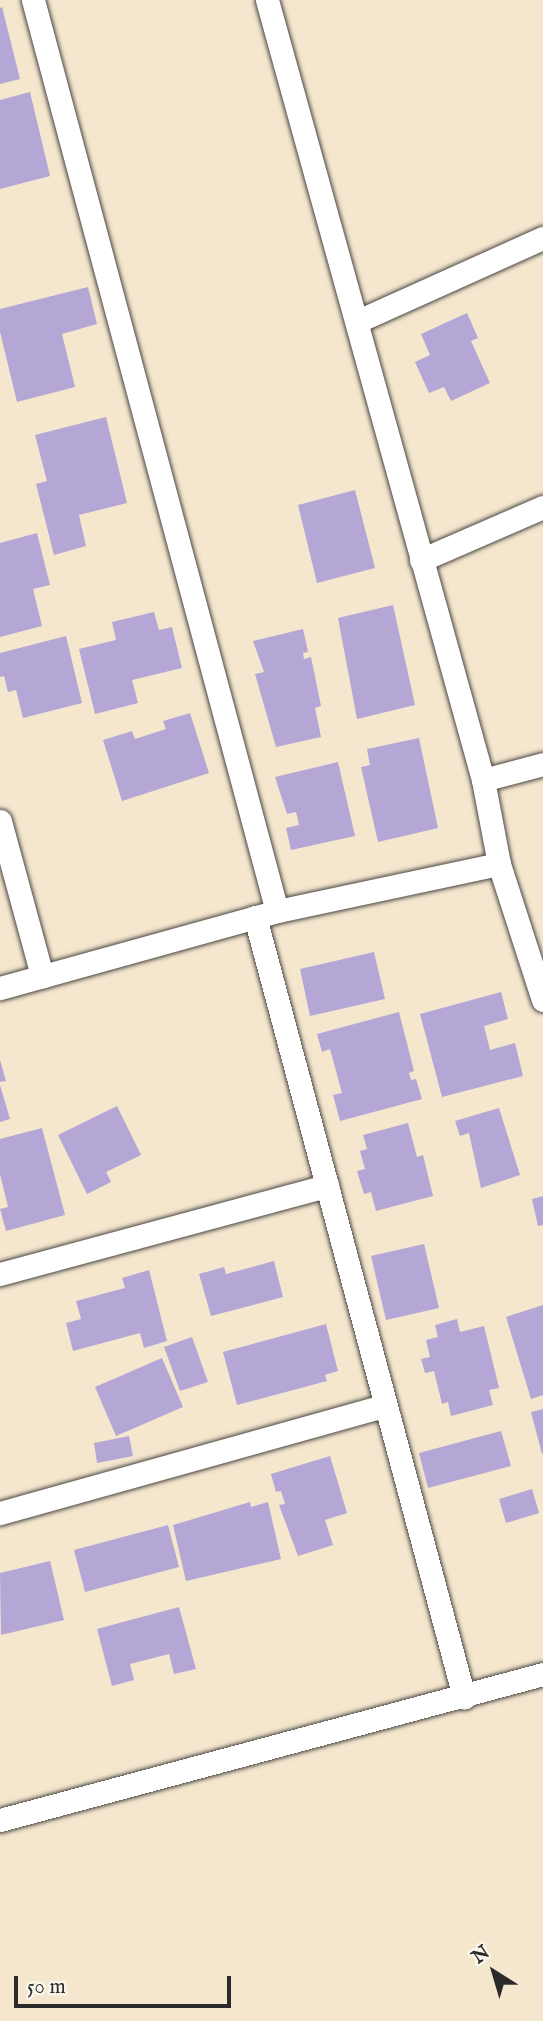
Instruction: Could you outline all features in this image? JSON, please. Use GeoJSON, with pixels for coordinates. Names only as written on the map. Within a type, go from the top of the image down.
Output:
{"type":"FeatureCollection","features":[{"type":"Feature","properties":{"kind":"street"},"geometry":{"type":"LineString","coordinates":[[33,0],[277,911]]}},
{"type":"Feature","properties":{"kind":"street"},"geometry":{"type":"LineString","coordinates":[[267,0],[483,780],[499,864],[540,975],[543,1000]]}},
{"type":"Feature","properties":{"kind":"street"},"geometry":{"type":"LineString","coordinates":[[358,321],[543,238]]}},
{"type":"Feature","properties":{"kind":"street"},"geometry":{"type":"LineString","coordinates":[[421,560],[543,507]]}},
{"type":"Feature","properties":{"kind":"street"},"geometry":{"type":"LineString","coordinates":[[483,780],[543,764]]}},
{"type":"Feature","properties":{"kind":"street"},"geometry":{"type":"LineString","coordinates":[[0,821],[42,976]]}},
{"type":"Feature","properties":{"kind":"street"},"geometry":{"type":"LineString","coordinates":[[0,988],[277,911],[499,864]]}},
{"type":"Feature","properties":{"kind":"street"},"geometry":{"type":"LineString","coordinates":[[255,918],[464,1697]]}},
{"type":"Feature","properties":{"kind":"street"},"geometry":{"type":"LineString","coordinates":[[0,1274],[327,1186]]}},
{"type":"Feature","properties":{"kind":"street"},"geometry":{"type":"LineString","coordinates":[[0,1513],[384,1406]]}},
{"type":"Feature","properties":{"kind":"street"},"geometry":{"type":"LineString","coordinates":[[0,1820],[543,1674]]}},
{"type":"Feature","properties":{"kind":"building"},"geometry":{"type":"Polygon","coordinates":[[[2,7],[20,79],[0,84],[0,8],[2,7]]]}},
{"type":"Feature","properties":{"kind":"building"},"geometry":{"type":"Polygon","coordinates":[[[30,92],[50,176],[0,189],[0,100],[30,92]]]}},
{"type":"Feature","properties":{"kind":"building"},"geometry":{"type":"Polygon","coordinates":[[[88,287],[97,324],[62,334],[75,387],[17,402],[0,332],[0,309],[88,287]]]}},
{"type":"Feature","properties":{"kind":"building"},"geometry":{"type":"Polygon","coordinates":[[[467,313],[478,338],[471,341],[490,383],[451,401],[444,387],[429,393],[415,362],[430,355],[421,334],[467,313]]]}},
{"type":"Feature","properties":{"kind":"building"},"geometry":{"type":"Polygon","coordinates":[[[106,417],[127,503],[79,515],[86,546],[54,555],[36,484],[47,481],[35,435],[106,417]]]}},
{"type":"Feature","properties":{"kind":"building"},"geometry":{"type":"Polygon","coordinates":[[[355,490],[375,568],[317,583],[298,505],[355,490]]]}},
{"type":"Feature","properties":{"kind":"building"},"geometry":{"type":"Polygon","coordinates":[[[37,533],[50,585],[33,589],[42,626],[0,637],[0,543],[37,533]]]}},
{"type":"Feature","properties":{"kind":"building"},"geometry":{"type":"Polygon","coordinates":[[[393,605],[415,705],[357,719],[338,618],[393,605]]]}},
{"type":"Feature","properties":{"kind":"building"},"geometry":{"type":"Polygon","coordinates":[[[154,612],[159,630],[172,627],[182,668],[132,680],[138,703],[95,714],[79,649],[116,640],[112,622],[154,612]]]}},
{"type":"Feature","properties":{"kind":"building"},"geometry":{"type":"Polygon","coordinates":[[[303,629],[308,652],[303,653],[304,659],[311,657],[321,706],[315,708],[321,737],[276,747],[255,674],[264,672],[253,641],[303,629]]]}},
{"type":"Feature","properties":{"kind":"building"},"geometry":{"type":"Polygon","coordinates":[[[66,636],[82,703],[23,718],[16,690],[8,692],[4,676],[0,677],[0,653],[66,636]]]}},
{"type":"Feature","properties":{"kind":"building"},"geometry":{"type":"Polygon","coordinates":[[[190,713],[209,773],[122,801],[103,740],[132,731],[135,739],[166,729],[163,721],[190,713]]]}},
{"type":"Feature","properties":{"kind":"building"},"geometry":{"type":"Polygon","coordinates":[[[419,738],[438,828],[378,842],[361,767],[370,765],[367,749],[419,738]]]}},
{"type":"Feature","properties":{"kind":"building"},"geometry":{"type":"Polygon","coordinates":[[[338,762],[355,836],[291,850],[286,828],[299,825],[296,812],[287,814],[275,777],[338,762]]]}},
{"type":"Feature","properties":{"kind":"building"},"geometry":{"type":"Polygon","coordinates":[[[374,952],[385,999],[310,1016],[300,969],[374,952]]]}},
{"type":"Feature","properties":{"kind":"building"},"geometry":{"type":"Polygon","coordinates":[[[501,992],[508,1019],[484,1026],[490,1050],[515,1043],[523,1076],[442,1097],[420,1014],[501,992]]]}},
{"type":"Feature","properties":{"kind":"building"},"geometry":{"type":"Polygon","coordinates":[[[399,1012],[414,1071],[409,1073],[411,1080],[416,1079],[422,1099],[340,1121],[333,1095],[342,1093],[330,1049],[322,1052],[317,1034],[399,1012]]]}},
{"type":"Feature","properties":{"kind":"building"},"geometry":{"type":"Polygon","coordinates":[[[0,1060],[6,1081],[0,1082],[0,1060]]]}},
{"type":"Feature","properties":{"kind":"building"},"geometry":{"type":"Polygon","coordinates":[[[0,1085],[10,1119],[0,1122],[0,1085]]]}},
{"type":"Feature","properties":{"kind":"building"},"geometry":{"type":"Polygon","coordinates":[[[117,1106],[141,1155],[106,1172],[111,1182],[87,1194],[58,1135],[117,1106]]]}},
{"type":"Feature","properties":{"kind":"building"},"geometry":{"type":"Polygon","coordinates":[[[499,1108],[520,1175],[481,1188],[469,1133],[460,1136],[455,1121],[499,1108]]]}},
{"type":"Feature","properties":{"kind":"building"},"geometry":{"type":"Polygon","coordinates":[[[408,1123],[417,1157],[423,1155],[433,1196],[376,1211],[371,1192],[364,1194],[357,1171],[365,1169],[360,1151],[367,1149],[363,1135],[408,1123]]]}},
{"type":"Feature","properties":{"kind":"building"},"geometry":{"type":"Polygon","coordinates":[[[42,1128],[65,1215],[6,1231],[0,1209],[8,1207],[0,1174],[0,1139],[42,1128]]]}},
{"type":"Feature","properties":{"kind":"building"},"geometry":{"type":"Polygon","coordinates":[[[543,1196],[543,1225],[538,1226],[532,1199],[543,1196]]]}},
{"type":"Feature","properties":{"kind":"building"},"geometry":{"type":"Polygon","coordinates":[[[424,1244],[439,1308],[386,1320],[371,1256],[424,1244]]]}},
{"type":"Feature","properties":{"kind":"building"},"geometry":{"type":"Polygon","coordinates":[[[274,1261],[283,1297],[211,1316],[199,1274],[224,1267],[226,1274],[274,1261]]]}},
{"type":"Feature","properties":{"kind":"building"},"geometry":{"type":"Polygon","coordinates":[[[149,1270],[167,1341],[144,1348],[140,1333],[73,1351],[66,1323],[81,1319],[76,1301],[125,1288],[122,1278],[149,1270]]]}},
{"type":"Feature","properties":{"kind":"building"},"geometry":{"type":"Polygon","coordinates":[[[543,1305],[543,1395],[531,1399],[506,1317],[543,1305]]]}},
{"type":"Feature","properties":{"kind":"building"},"geometry":{"type":"Polygon","coordinates":[[[457,1319],[460,1332],[484,1326],[499,1388],[489,1390],[493,1405],[451,1416],[448,1402],[442,1404],[434,1371],[425,1373],[421,1359],[430,1357],[426,1340],[438,1337],[435,1325],[457,1319]]]}},
{"type":"Feature","properties":{"kind":"building"},"geometry":{"type":"Polygon","coordinates":[[[326,1324],[338,1371],[325,1375],[327,1381],[237,1405],[223,1352],[326,1324]]]}},
{"type":"Feature","properties":{"kind":"building"},"geometry":{"type":"Polygon","coordinates":[[[192,1337],[208,1382],[180,1391],[164,1347],[192,1337]]]}},
{"type":"Feature","properties":{"kind":"building"},"geometry":{"type":"Polygon","coordinates":[[[162,1358],[183,1407],[116,1436],[95,1387],[162,1358]]]}},
{"type":"Feature","properties":{"kind":"building"},"geometry":{"type":"Polygon","coordinates":[[[543,1409],[543,1454],[542,1454],[531,1412],[543,1409]]]}},
{"type":"Feature","properties":{"kind":"building"},"geometry":{"type":"Polygon","coordinates":[[[501,1431],[511,1466],[428,1488],[419,1453],[501,1431]]]}},
{"type":"Feature","properties":{"kind":"building"},"geometry":{"type":"Polygon","coordinates":[[[129,1436],[133,1456],[97,1463],[94,1443],[129,1436]]]}},
{"type":"Feature","properties":{"kind":"building"},"geometry":{"type":"Polygon","coordinates":[[[330,1456],[347,1513],[325,1520],[333,1545],[298,1556],[279,1505],[285,1504],[281,1491],[276,1492],[271,1474],[330,1456]]]}},
{"type":"Feature","properties":{"kind":"building"},"geometry":{"type":"Polygon","coordinates":[[[532,1489],[539,1513],[506,1523],[499,1499],[532,1489]]]}},
{"type":"Feature","properties":{"kind":"building"},"geometry":{"type":"Polygon","coordinates":[[[250,1502],[251,1507],[268,1502],[281,1559],[186,1581],[173,1525],[250,1502]]]}},
{"type":"Feature","properties":{"kind":"building"},"geometry":{"type":"Polygon","coordinates":[[[168,1525],[179,1567],[85,1592],[74,1550],[168,1525]]]}},
{"type":"Feature","properties":{"kind":"building"},"geometry":{"type":"Polygon","coordinates":[[[50,1561],[64,1620],[1,1635],[0,1573],[50,1561]]]}},
{"type":"Feature","properties":{"kind":"building"},"geometry":{"type":"Polygon","coordinates":[[[179,1607],[196,1669],[174,1674],[169,1654],[130,1664],[134,1680],[112,1686],[97,1629],[179,1607]]]}}]}
